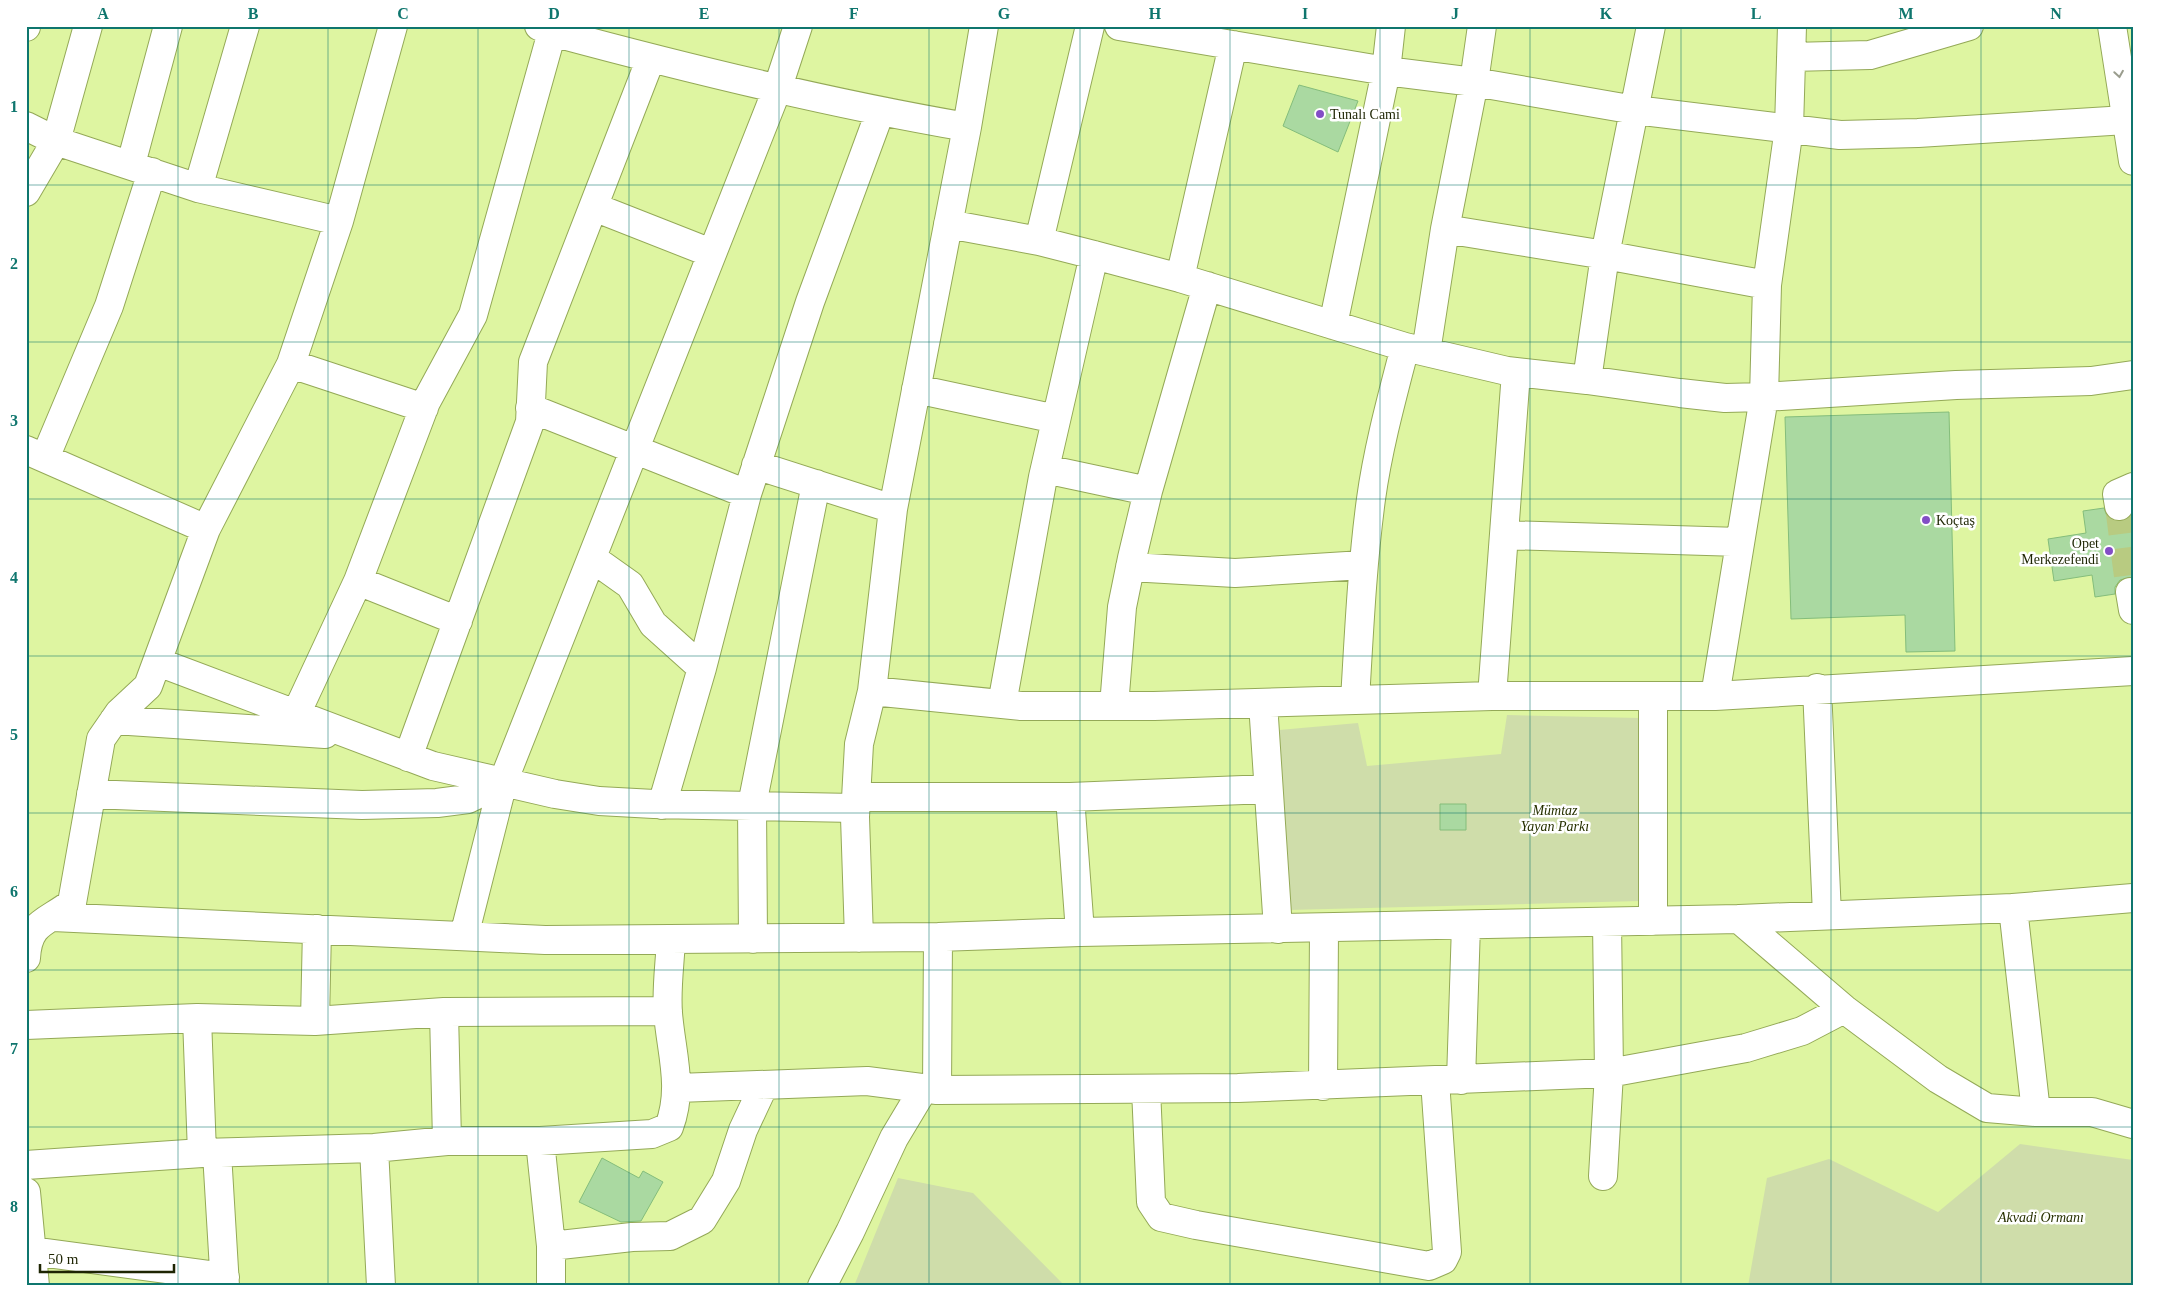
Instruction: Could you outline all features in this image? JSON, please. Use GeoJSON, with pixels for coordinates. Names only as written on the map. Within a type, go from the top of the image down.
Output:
{"type":"FeatureCollection","features":[{"type":"Feature","properties":{"kind":"street"},"geometry":{"type":"LineString","coordinates":[[26,192],[42,154],[88,26]]}},
{"type":"Feature","properties":{"kind":"street"},"geometry":{"type":"LineString","coordinates":[[168,26],[142,168],[109,306],[36,454],[206,529]]}},
{"type":"Feature","properties":{"kind":"street"},"geometry":{"type":"LineString","coordinates":[[198,188],[245,26]]}},
{"type":"Feature","properties":{"kind":"street"},"geometry":{"type":"LineString","coordinates":[[26,958],[27,941],[33,930],[72,903],[101,739],[114,720],[148,686],[206,529],[291,364],[340,221],[393,26]]}},
{"type":"Feature","properties":{"kind":"street"},"geometry":{"type":"LineString","coordinates":[[464,936],[503,782],[778,87],[798,26]]}},
{"type":"Feature","properties":{"kind":"street"},"geometry":{"type":"LineString","coordinates":[[860,938],[856,802],[859,744],[872,691],[893,509],[967,127],[984,26]]}},
{"type":"Feature","properties":{"kind":"street"},"geometry":{"type":"LineString","coordinates":[[1039,241],[1090,26]]}},
{"type":"Feature","properties":{"kind":"street"},"geometry":{"type":"LineString","coordinates":[[1119,26],[1386,71],[1474,82],[1635,110],[1840,135],[1918,133],[2126,120]]}},
{"type":"Feature","properties":{"kind":"street"},"geometry":{"type":"LineString","coordinates":[[1333,325],[1386,71],[1391,26]]}},
{"type":"Feature","properties":{"kind":"street"},"geometry":{"type":"LineString","coordinates":[[1354,700],[1363,565],[1371,497],[1386,418],[1416,350],[1445,229],[1474,82],[1482,26]]}},
{"type":"Feature","properties":{"kind":"street"},"geometry":{"type":"LineString","coordinates":[[1587,380],[1605,255],[1651,26]]}},
{"type":"Feature","properties":{"kind":"street"},"geometry":{"type":"LineString","coordinates":[[1715,696],[1764,397],[1767,285],[1789,128],[1792,26]]}},
{"type":"Feature","properties":{"kind":"street"},"geometry":{"type":"LineString","coordinates":[[1791,58],[1870,55],[1969,26]]}},
{"type":"Feature","properties":{"kind":"street"},"geometry":{"type":"LineString","coordinates":[[2112,26],[2133,161]]}},
{"type":"Feature","properties":{"kind":"street"},"geometry":{"type":"LineString","coordinates":[[296,714],[358,582],[424,408],[473,315],[545,29],[651,58],[880,112],[967,127]]}},
{"type":"Feature","properties":{"kind":"street"},"geometry":{"type":"LineString","coordinates":[[1180,278],[1233,45]]}},
{"type":"Feature","properties":{"kind":"street"},"geometry":{"type":"LineString","coordinates":[[408,757],[530,422],[533,362],[651,58]]}},
{"type":"Feature","properties":{"kind":"street"},"geometry":{"type":"LineString","coordinates":[[662,805],[702,668],[756,465],[810,302],[880,112]]}},
{"type":"Feature","properties":{"kind":"street"},"geometry":{"type":"LineString","coordinates":[[26,126],[42,154]]}},
{"type":"Feature","properties":{"kind":"street"},"geometry":{"type":"LineString","coordinates":[[42,154],[142,168],[198,188],[340,221]]}},
{"type":"Feature","properties":{"kind":"street"},"geometry":{"type":"LineString","coordinates":[[594,206],[711,253]]}},
{"type":"Feature","properties":{"kind":"street"},"geometry":{"type":"LineString","coordinates":[[948,224],[1039,241],[1094,255],[1180,278],[1416,350],[1516,372],[1725,398],[1956,385],[2091,381],[2133,375]]}},
{"type":"Feature","properties":{"kind":"street"},"geometry":{"type":"LineString","coordinates":[[1445,229],[1605,255],[1767,285]]}},
{"type":"Feature","properties":{"kind":"street"},"geometry":{"type":"LineString","coordinates":[[1002,704],[1045,469],[1094,255]]}},
{"type":"Feature","properties":{"kind":"street"},"geometry":{"type":"LineString","coordinates":[[1114,706],[1122,607],[1130,567],[1148,491],[1206,286]]}},
{"type":"Feature","properties":{"kind":"street"},"geometry":{"type":"LineString","coordinates":[[291,364],[424,408]]}},
{"type":"Feature","properties":{"kind":"street"},"geometry":{"type":"LineString","coordinates":[[1492,696],[1516,372]]}},
{"type":"Feature","properties":{"kind":"street"},"geometry":{"type":"LineString","coordinates":[[916,389],[1056,419]]}},
{"type":"Feature","properties":{"kind":"street"},"geometry":{"type":"LineString","coordinates":[[530,408],[747,494]]}},
{"type":"Feature","properties":{"kind":"street"},"geometry":{"type":"LineString","coordinates":[[756,465],[893,509]]}},
{"type":"Feature","properties":{"kind":"street"},"geometry":{"type":"LineString","coordinates":[[1045,469],[1148,491]]}},
{"type":"Feature","properties":{"kind":"street"},"geometry":{"type":"LineString","coordinates":[[753,939],[752,805],[816,484]]}},
{"type":"Feature","properties":{"kind":"street"},"geometry":{"type":"LineString","coordinates":[[1504,535],[1740,542]]}},
{"type":"Feature","properties":{"kind":"street"},"geometry":{"type":"LineString","coordinates":[[592,558],[630,586],[653,624],[702,668]]}},
{"type":"Feature","properties":{"kind":"street"},"geometry":{"type":"LineString","coordinates":[[1130,567],[1235,573],[1363,565]]}},
{"type":"Feature","properties":{"kind":"street"},"geometry":{"type":"LineString","coordinates":[[358,582],[458,621]]}},
{"type":"Feature","properties":{"kind":"street"},"geometry":{"type":"LineString","coordinates":[[158,662],[432,766],[599,801],[662,805],[752,805],[1070,797],[1268,789]]}},
{"type":"Feature","properties":{"kind":"street"},"geometry":{"type":"LineString","coordinates":[[872,691],[1002,704],[1114,706],[1492,696],[1715,696],[1817,688],[2133,671]]}},
{"type":"Feature","properties":{"kind":"street"},"geometry":{"type":"LineString","coordinates":[[1817,688],[1827,915]]}},
{"type":"Feature","properties":{"kind":"street"},"geometry":{"type":"LineString","coordinates":[[1653,696],[1653,921]]}},
{"type":"Feature","properties":{"kind":"street"},"geometry":{"type":"LineString","coordinates":[[1263,703],[1278,929]]}},
{"type":"Feature","properties":{"kind":"street"},"geometry":{"type":"LineString","coordinates":[[114,720],[353,736]]}},
{"type":"Feature","properties":{"kind":"street"},"geometry":{"type":"LineString","coordinates":[[91,794],[362,805],[438,803],[468,799],[503,782]]}},
{"type":"Feature","properties":{"kind":"street"},"geometry":{"type":"LineString","coordinates":[[1070,797],[1080,932]]}},
{"type":"Feature","properties":{"kind":"street"},"geometry":{"type":"LineString","coordinates":[[53,917],[545,940],[671,940],[938,937],[1080,932],[1739,919],[2012,908],[2133,898]]}},
{"type":"Feature","properties":{"kind":"street"},"geometry":{"type":"LineString","coordinates":[[2012,908],[2036,1112]]}},
{"type":"Feature","properties":{"kind":"street"},"geometry":{"type":"LineString","coordinates":[[1739,919],[1844,1009],[1938,1079],[1988,1108],[2036,1112],[2092,1112],[2133,1124]]}},
{"type":"Feature","properties":{"kind":"street"},"geometry":{"type":"LineString","coordinates":[[1603,1176],[1609,1073],[1608,922]]}},
{"type":"Feature","properties":{"kind":"street"},"geometry":{"type":"LineString","coordinates":[[1146,1089],[1151,1202],[1161,1217],[1196,1225],[1429,1266],[1443,1260],[1447,1252],[1448,1080],[1466,925]]}},
{"type":"Feature","properties":{"kind":"street"},"geometry":{"type":"LineString","coordinates":[[1323,1086],[1324,928]]}},
{"type":"Feature","properties":{"kind":"street"},"geometry":{"type":"LineString","coordinates":[[315,1021],[317,929]]}},
{"type":"Feature","properties":{"kind":"street"},"geometry":{"type":"LineString","coordinates":[[822,1286],[850,1232],[894,1138],[930,1089],[938,937]]}},
{"type":"Feature","properties":{"kind":"street"},"geometry":{"type":"LineString","coordinates":[[26,1165],[209,1153],[374,1148],[447,1141],[540,1141],[652,1134],[669,1127],[678,1088],[668,1011],[671,940]]}},
{"type":"Feature","properties":{"kind":"street"},"geometry":{"type":"LineString","coordinates":[[678,1088],[867,1081],[930,1089],[1146,1089],[1323,1086],[1609,1073],[1746,1048],[1802,1031],[1844,1009]]}},
{"type":"Feature","properties":{"kind":"street"},"geometry":{"type":"LineString","coordinates":[[26,1025],[197,1018],[315,1021],[444,1012],[668,1011]]}},
{"type":"Feature","properties":{"kind":"street"},"geometry":{"type":"LineString","coordinates":[[444,1012],[447,1141]]}},
{"type":"Feature","properties":{"kind":"street"},"geometry":{"type":"LineString","coordinates":[[32,1251],[225,1281],[209,1153],[197,1018]]}},
{"type":"Feature","properties":{"kind":"street"},"geometry":{"type":"LineString","coordinates":[[551,1246],[632,1237],[670,1236],[702,1220],[726,1181],[743,1130],[764,1085]]}},
{"type":"Feature","properties":{"kind":"street"},"geometry":{"type":"LineString","coordinates":[[540,1141],[551,1246],[551,1286]]}},
{"type":"Feature","properties":{"kind":"street"},"geometry":{"type":"LineString","coordinates":[[374,1148],[381,1286]]}},
{"type":"Feature","properties":{"kind":"street"},"geometry":{"type":"LineString","coordinates":[[26,1192],[35,1286]]}},
{"type":"Feature","properties":{"kind":"green space","name":"Mümtaz Yayan Parkı"},"geometry":{"type":"Polygon","coordinates":[[[1507,715],[1640,718],[1640,901],[1288,910],[1279,730],[1358,723],[1367,766],[1501,754],[1507,715]]]}},
{"type":"Feature","properties":{"kind":"green space","name":"Akvadi Ormanı"},"geometry":{"type":"Polygon","coordinates":[[[2020,1144],[2133,1160],[2133,1286],[1748,1286],[1767,1178],[1829,1159],[1938,1212],[2020,1144]]]}},
{"type":"Feature","properties":{"kind":"green space"},"geometry":{"type":"Polygon","coordinates":[[[898,1178],[973,1193],[1065,1286],[854,1286],[898,1178]]]}},
{"type":"Feature","properties":{"kind":"building","name":"Tunalı Cami"},"geometry":{"type":"Polygon","coordinates":[[[1299,85],[1358,101],[1338,152],[1283,126],[1299,85]]]}},
{"type":"Feature","properties":{"kind":"building"},"geometry":{"type":"Polygon","coordinates":[[[1949,412],[1955,651],[1906,652],[1905,615],[1791,619],[1785,417],[1949,412]]]}},
{"type":"Feature","properties":{"kind":"building"},"geometry":{"type":"Polygon","coordinates":[[[2104,508],[2107,516],[2114,521],[2122,521],[2131,515],[2133,577],[2120,580],[2115,587],[2115,594],[2095,597],[2092,575],[2054,581],[2048,539],[2086,533],[2083,511],[2104,508]]]}},
{"type":"Feature","properties":{"kind":"building"},"geometry":{"type":"Polygon","coordinates":[[[1440,804],[1466,804],[1466,830],[1440,830],[1440,804]]]}},
{"type":"Feature","properties":{"kind":"building"},"geometry":{"type":"Polygon","coordinates":[[[602,1158],[639,1178],[643,1171],[663,1182],[641,1221],[621,1222],[579,1202],[602,1158]]]}},
{"type":"Feature","properties":{"kind":"tunnel"},"geometry":{"type":"LineString","coordinates":[[2119,506],[2130,592]]}},
{"type":"Feature","properties":{"kind":"place","name":"Tunalı Cami"},"geometry":{"type":"Point","coordinates":[1320,114]}},
{"type":"Feature","properties":{"kind":"place","name":"Koçtaş"},"geometry":{"type":"Point","coordinates":[1926,520]}},
{"type":"Feature","properties":{"kind":"place","name":"Opet Merkezefendi"},"geometry":{"type":"Point","coordinates":[2109,551]}}]}
